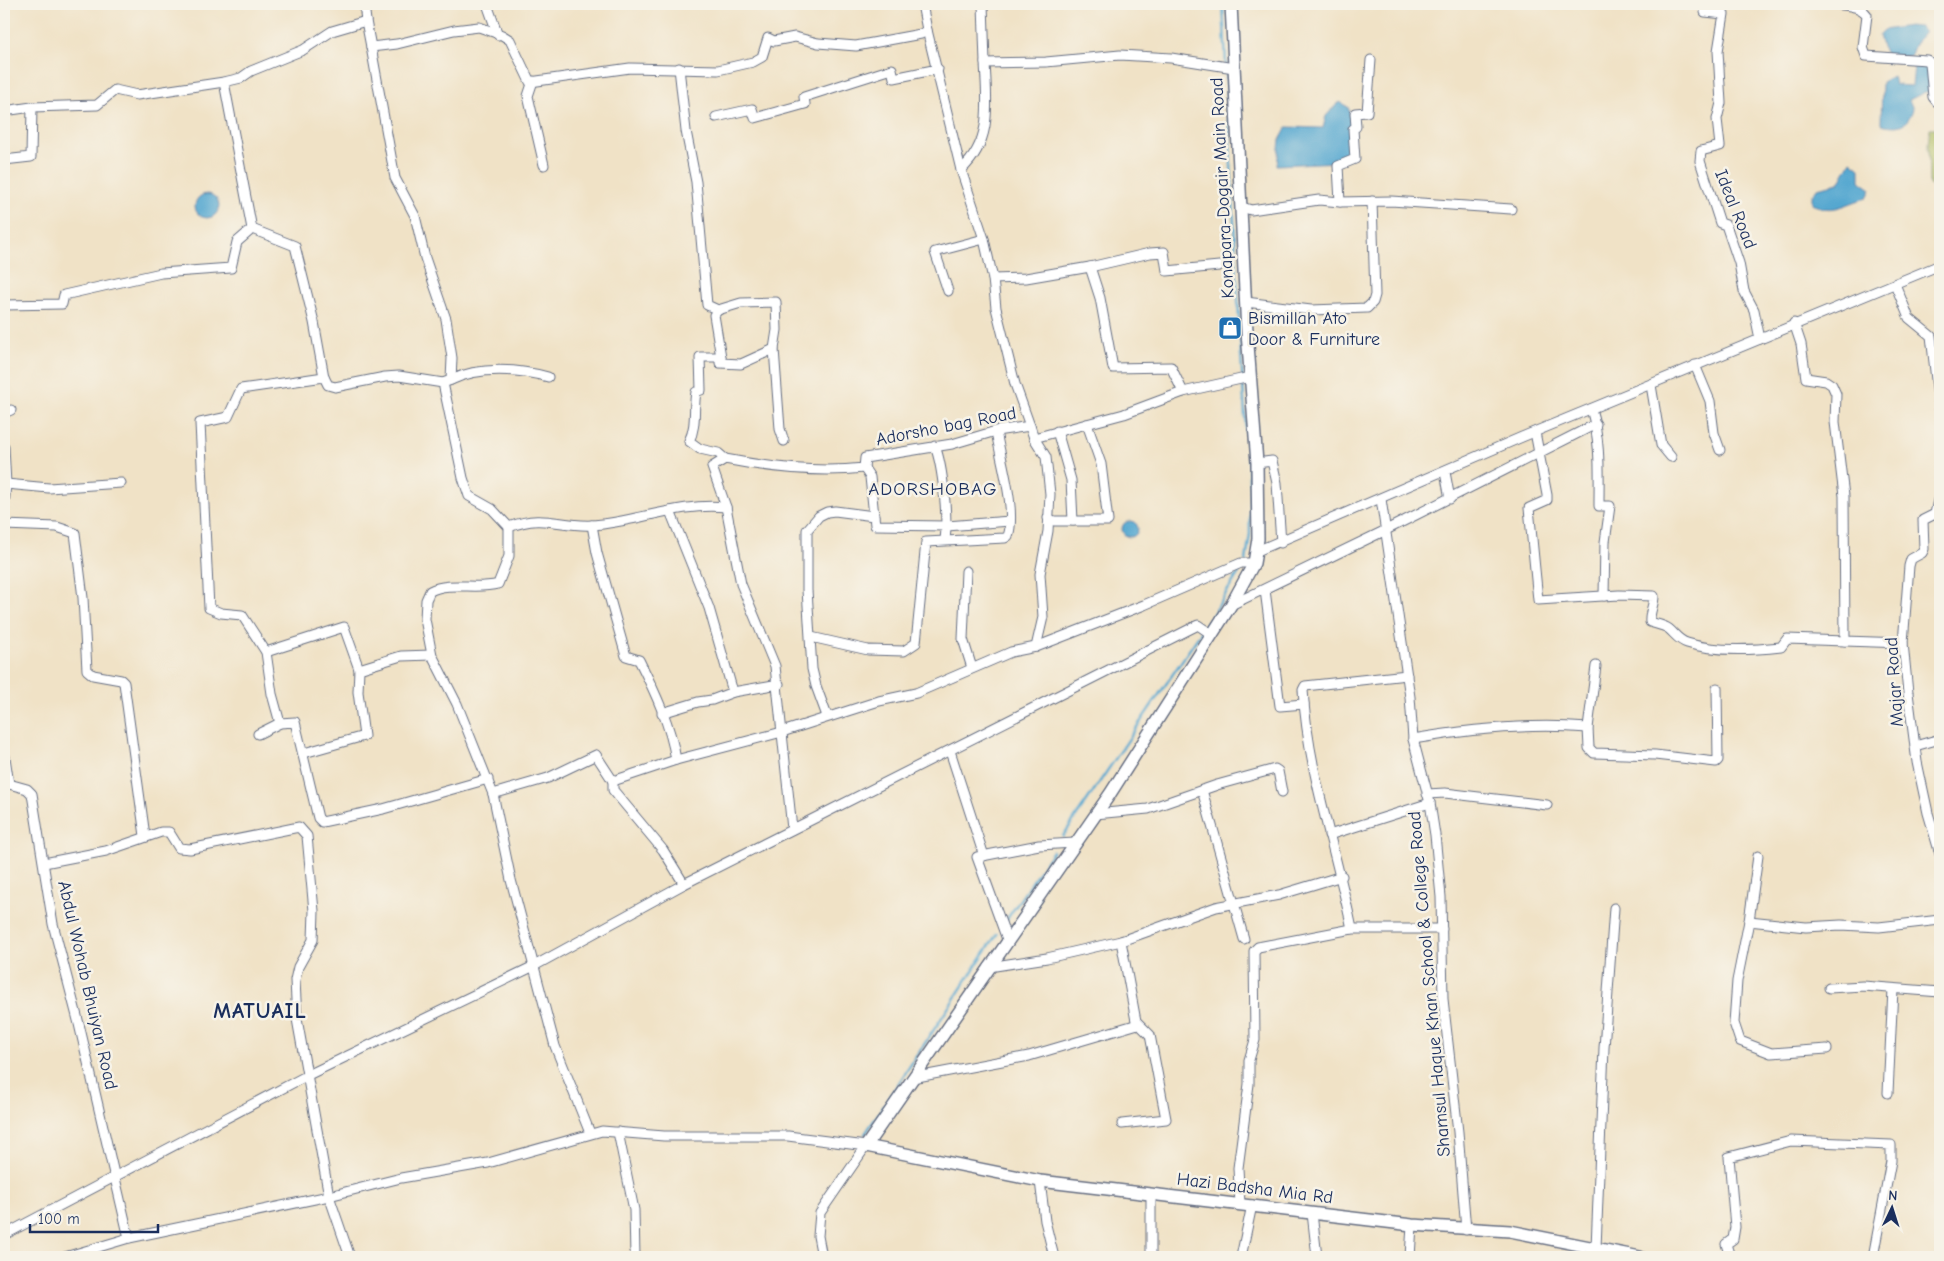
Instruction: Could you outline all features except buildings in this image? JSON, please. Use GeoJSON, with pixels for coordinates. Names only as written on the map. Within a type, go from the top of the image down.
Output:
{"type":"FeatureCollection","features":[{"type":"Feature","properties":{"kind":"main road","name":"Konapara-Dogair Main Road"},"geometry":{"type":"LineString","coordinates":[[866,1146],[1095,814],[1209,632],[1231,605],[1248,563],[1257,551],[1257,463],[1244,378],[1246,302],[1230,4]]}},
{"type":"Feature","properties":{"kind":"main road","name":"Hazi Badsha Mia Rd"},"geometry":{"type":"LineString","coordinates":[[866,1146],[1040,1181],[1252,1205],[1412,1226],[1510,1231],[1640,1257]]}},
{"type":"Feature","properties":{"kind":"street"},"geometry":{"type":"LineString","coordinates":[[364,4],[395,178],[415,216],[425,258],[446,319],[452,358],[447,382],[463,478],[469,496],[492,509],[509,527],[509,556],[498,584],[487,587],[438,587],[430,591],[426,600],[425,619],[432,655],[457,704],[493,794],[511,880],[555,1046],[590,1133]]}},
{"type":"Feature","properties":{"kind":"street"},"geometry":{"type":"LineString","coordinates":[[487,4],[498,35]]}},
{"type":"Feature","properties":{"kind":"street"},"geometry":{"type":"LineString","coordinates":[[922,4],[926,30],[938,69],[961,170],[984,239],[993,279],[996,308],[1015,384],[1030,426]]}},
{"type":"Feature","properties":{"kind":"street"},"geometry":{"type":"LineString","coordinates":[[961,170],[978,152],[986,126],[983,4]]}},
{"type":"Feature","properties":{"kind":"street","name":"Ideal Road"},"geometry":{"type":"LineString","coordinates":[[1706,4],[1705,12],[1724,14],[1718,51],[1721,103],[1717,119],[1720,146],[1701,151],[1700,161],[1720,223],[1726,225],[1734,246],[1744,291],[1754,310],[1760,338]]}},
{"type":"Feature","properties":{"kind":"street"},"geometry":{"type":"LineString","coordinates":[[1835,4],[1863,10],[1867,15],[1863,47],[1866,56],[1927,60],[1930,63],[1934,97],[1937,102],[1940,102]]}},
{"type":"Feature","properties":{"kind":"street"},"geometry":{"type":"LineString","coordinates":[[4,111],[32,107],[97,105],[116,90],[137,95],[241,78],[251,71],[303,50],[332,31],[366,21]]}},
{"type":"Feature","properties":{"kind":"street"},"geometry":{"type":"LineString","coordinates":[[371,47],[397,44],[454,30],[479,27],[502,35],[510,40],[524,73],[530,82],[630,68],[718,70],[753,62],[762,56],[768,38],[774,41],[795,37],[818,43],[856,46],[921,34],[926,30]]}},
{"type":"Feature","properties":{"kind":"street"},"geometry":{"type":"LineString","coordinates":[[985,63],[1046,62],[1120,55],[1171,58],[1234,68]]}},
{"type":"Feature","properties":{"kind":"street"},"geometry":{"type":"LineString","coordinates":[[1340,202],[1338,166],[1355,159],[1353,129],[1356,127],[1355,113],[1367,112],[1371,60]]}},
{"type":"Feature","properties":{"kind":"street"},"geometry":{"type":"LineString","coordinates":[[679,68],[686,132],[696,182],[707,305],[718,310]]}},
{"type":"Feature","properties":{"kind":"street"},"geometry":{"type":"LineString","coordinates":[[716,117],[752,110],[755,118],[769,115],[805,104],[804,97],[892,69],[894,78],[938,69]]}},
{"type":"Feature","properties":{"kind":"street"},"geometry":{"type":"LineString","coordinates":[[533,81],[528,96],[544,165]]}},
{"type":"Feature","properties":{"kind":"street"},"geometry":{"type":"LineString","coordinates":[[224,82],[252,229]]}},
{"type":"Feature","properties":{"kind":"street"},"geometry":{"type":"LineString","coordinates":[[4,160],[31,158],[32,107]]}},
{"type":"Feature","properties":{"kind":"street"},"geometry":{"type":"LineString","coordinates":[[1242,207],[1251,210],[1319,200],[1340,202],[1372,200],[1511,209]]}},
{"type":"Feature","properties":{"kind":"street"},"geometry":{"type":"LineString","coordinates":[[1246,302],[1311,310],[1367,308],[1373,302],[1375,295],[1372,200]]}},
{"type":"Feature","properties":{"kind":"street"},"geometry":{"type":"LineString","coordinates":[[4,305],[62,304],[64,296],[161,273],[231,268],[237,242],[252,229]]}},
{"type":"Feature","properties":{"kind":"street"},"geometry":{"type":"LineString","coordinates":[[252,229],[294,246],[314,322],[324,377],[328,385],[336,388],[385,377],[399,376],[447,382],[480,372],[504,370],[548,377]]}},
{"type":"Feature","properties":{"kind":"street"},"geometry":{"type":"LineString","coordinates":[[948,291],[936,252],[984,239]]}},
{"type":"Feature","properties":{"kind":"street"},"geometry":{"type":"LineString","coordinates":[[993,279],[1026,278],[1090,267],[1150,253],[1164,252],[1167,271],[1219,266]]}},
{"type":"Feature","properties":{"kind":"street"},"geometry":{"type":"LineString","coordinates":[[1257,551],[1280,543],[1535,432],[1651,385],[1794,323],[1940,265]]}},
{"type":"Feature","properties":{"kind":"street"},"geometry":{"type":"LineString","coordinates":[[1090,267],[1100,298],[1113,368],[1171,367],[1183,392]]}},
{"type":"Feature","properties":{"kind":"street"},"geometry":{"type":"LineString","coordinates":[[1895,284],[1910,318],[1931,336],[1940,415]]}},
{"type":"Feature","properties":{"kind":"street"},"geometry":{"type":"LineString","coordinates":[[774,350],[741,364],[720,363],[714,315],[718,310],[741,303],[776,302],[777,330],[774,350],[780,430],[784,441]]}},
{"type":"Feature","properties":{"kind":"street"},"geometry":{"type":"LineString","coordinates":[[1794,323],[1801,344],[1806,378],[1826,381],[1832,385],[1836,394],[1835,422],[1844,496],[1845,642]]}},
{"type":"Feature","properties":{"kind":"street","name":"Adorsho bag Road"},"geometry":{"type":"LineString","coordinates":[[720,357],[700,357],[700,390],[696,392],[694,403],[696,410],[689,441],[700,450],[718,453],[725,459],[782,468],[838,471],[864,468],[865,458],[952,444],[996,431],[1030,426],[1034,438],[1124,414],[1183,392],[1244,378]]}},
{"type":"Feature","properties":{"kind":"street"},"geometry":{"type":"LineString","coordinates":[[1696,365],[1710,401],[1714,433],[1720,450]]}},
{"type":"Feature","properties":{"kind":"street"},"geometry":{"type":"LineString","coordinates":[[280,723],[272,694],[266,652],[242,615],[221,613],[209,608],[200,423],[228,418],[241,389],[324,377]]}},
{"type":"Feature","properties":{"kind":"street"},"geometry":{"type":"LineString","coordinates":[[1651,385],[1662,445],[1671,457]]}},
{"type":"Feature","properties":{"kind":"street"},"geometry":{"type":"LineString","coordinates":[[1591,410],[1596,424],[1599,454],[1599,506],[1610,506],[1605,542],[1604,596]]}},
{"type":"Feature","properties":{"kind":"street"},"geometry":{"type":"LineString","coordinates":[[1048,518],[1054,521],[1108,521],[1101,464],[1087,424]]}},
{"type":"Feature","properties":{"kind":"street"},"geometry":{"type":"LineString","coordinates":[[1231,605],[1450,499],[1596,424]]}},
{"type":"Feature","properties":{"kind":"street"},"geometry":{"type":"LineString","coordinates":[[811,636],[868,650],[904,651],[916,643],[926,542],[1005,538],[1010,531],[1002,458],[996,431]]}},
{"type":"Feature","properties":{"kind":"street"},"geometry":{"type":"LineString","coordinates":[[1057,431],[1071,480],[1073,521]]}},
{"type":"Feature","properties":{"kind":"street"},"geometry":{"type":"LineString","coordinates":[[1535,432],[1547,500],[1529,508],[1536,598],[1541,601],[1604,596],[1654,596],[1654,603],[1649,616],[1650,622],[1668,628],[1676,637],[1686,643],[1757,650],[1781,647],[1787,639],[1903,643]]}},
{"type":"Feature","properties":{"kind":"street"},"geometry":{"type":"LineString","coordinates":[[1034,438],[1046,457],[1050,494],[1040,574],[1043,616],[1036,647]]}},
{"type":"Feature","properties":{"kind":"street"},"geometry":{"type":"LineString","coordinates":[[935,446],[940,460],[947,526],[945,540]]}},
{"type":"Feature","properties":{"kind":"street"},"geometry":{"type":"LineString","coordinates":[[4,447],[6,484],[4,506]]}},
{"type":"Feature","properties":{"kind":"street"},"geometry":{"type":"LineString","coordinates":[[725,459],[712,467],[726,507],[741,584],[770,651],[779,684],[792,829]]}},
{"type":"Feature","properties":{"kind":"street"},"geometry":{"type":"LineString","coordinates":[[1257,463],[1272,461],[1277,483],[1280,543]]}},
{"type":"Feature","properties":{"kind":"street"},"geometry":{"type":"LineString","coordinates":[[864,468],[870,477],[875,525],[947,526],[1010,521]]}},
{"type":"Feature","properties":{"kind":"street"},"geometry":{"type":"LineString","coordinates":[[1444,472],[1450,499]]}},
{"type":"Feature","properties":{"kind":"street"},"geometry":{"type":"LineString","coordinates":[[6,484],[49,488],[121,483]]}},
{"type":"Feature","properties":{"kind":"street","name":"Majar Road"},"geometry":{"type":"LineString","coordinates":[[1940,492],[1936,514],[1924,520],[1924,549],[1922,553],[1911,559],[1909,566],[1903,643],[1915,746],[1924,796],[1940,854]]}},
{"type":"Feature","properties":{"kind":"street","name":"Shamsul Haque Khan School & College Road"},"geometry":{"type":"LineString","coordinates":[[1381,499],[1407,675],[1413,739],[1430,803],[1438,865],[1442,929],[1443,999],[1458,1132],[1466,1230]]}},
{"type":"Feature","properties":{"kind":"street"},"geometry":{"type":"LineString","coordinates":[[509,527],[527,520],[592,525],[690,507],[726,507]]}},
{"type":"Feature","properties":{"kind":"street"},"geometry":{"type":"LineString","coordinates":[[670,511],[709,608],[733,692]]}},
{"type":"Feature","properties":{"kind":"street"},"geometry":{"type":"LineString","coordinates":[[827,716],[812,669],[807,590],[808,530],[819,516],[827,512],[835,511],[874,516]]}},
{"type":"Feature","properties":{"kind":"street"},"geometry":{"type":"LineString","coordinates":[[4,525],[57,528],[76,534],[83,598],[87,670],[93,675],[121,680],[124,683],[145,836]]}},
{"type":"Feature","properties":{"kind":"street"},"geometry":{"type":"LineString","coordinates":[[592,525],[597,553],[626,656],[639,660],[671,731],[676,760]]}},
{"type":"Feature","properties":{"kind":"street"},"geometry":{"type":"LineString","coordinates":[[613,781],[676,760],[782,732],[827,716],[879,701],[916,693],[1010,652],[1036,647],[1248,563]]}},
{"type":"Feature","properties":{"kind":"street"},"geometry":{"type":"LineString","coordinates":[[966,570],[962,627],[963,639],[972,668]]}},
{"type":"Feature","properties":{"kind":"street"},"geometry":{"type":"LineString","coordinates":[[1265,590],[1280,706],[1304,704]]}},
{"type":"Feature","properties":{"kind":"street"},"geometry":{"type":"LineString","coordinates":[[4,1235],[306,1076],[534,966],[684,884],[1198,625],[1209,632]]}},
{"type":"Feature","properties":{"kind":"street"},"geometry":{"type":"LineString","coordinates":[[266,652],[344,627],[359,669],[358,692],[364,736],[304,754]]}},
{"type":"Feature","properties":{"kind":"street"},"geometry":{"type":"LineString","coordinates":[[359,669],[401,656],[432,655]]}},
{"type":"Feature","properties":{"kind":"street"},"geometry":{"type":"LineString","coordinates":[[1596,666],[1588,728],[1589,748],[1594,753],[1655,755],[1716,762],[1718,760],[1717,688]]}},
{"type":"Feature","properties":{"kind":"street"},"geometry":{"type":"LineString","coordinates":[[1352,929],[1342,876],[1329,835],[1312,768],[1303,690],[1305,686],[1407,675]]}},
{"type":"Feature","properties":{"kind":"street"},"geometry":{"type":"LineString","coordinates":[[662,713],[698,702],[712,700],[733,692],[779,684]]}},
{"type":"Feature","properties":{"kind":"street"},"geometry":{"type":"LineString","coordinates":[[258,734],[280,723],[295,722],[318,818],[322,822],[383,809],[488,780]]}},
{"type":"Feature","properties":{"kind":"street"},"geometry":{"type":"LineString","coordinates":[[1413,739],[1454,732],[1526,726],[1588,728]]}},
{"type":"Feature","properties":{"kind":"street"},"geometry":{"type":"LineString","coordinates":[[1915,746],[1940,739]]}},
{"type":"Feature","properties":{"kind":"street"},"geometry":{"type":"LineString","coordinates":[[950,750],[984,856]]}},
{"type":"Feature","properties":{"kind":"street","name":"Abdul Wohab Bhuiyan Road"},"geometry":{"type":"LineString","coordinates":[[4,751],[10,784],[26,789],[32,794],[54,924],[116,1175],[129,1238]]}},
{"type":"Feature","properties":{"kind":"street"},"geometry":{"type":"LineString","coordinates":[[493,794],[548,778],[596,755],[613,781],[613,790],[663,850],[684,884]]}},
{"type":"Feature","properties":{"kind":"street"},"geometry":{"type":"LineString","coordinates":[[1095,814],[1148,809],[1202,790],[1275,769],[1278,771],[1282,792]]}},
{"type":"Feature","properties":{"kind":"street"},"geometry":{"type":"LineString","coordinates":[[1202,790],[1244,939]]}},
{"type":"Feature","properties":{"kind":"street"},"geometry":{"type":"LineString","coordinates":[[1427,794],[1462,795],[1547,805]]}},
{"type":"Feature","properties":{"kind":"street"},"geometry":{"type":"LineString","coordinates":[[1329,835],[1430,803]]}},
{"type":"Feature","properties":{"kind":"street"},"geometry":{"type":"LineString","coordinates":[[44,863],[106,851],[161,832],[169,832],[180,848],[190,849],[299,827],[304,831],[307,836],[314,911],[314,940],[298,967],[295,980],[297,1019],[329,1196],[350,1257]]}},
{"type":"Feature","properties":{"kind":"street"},"geometry":{"type":"LineString","coordinates":[[1008,942],[977,857],[1040,845],[1075,843]]}},
{"type":"Feature","properties":{"kind":"street"},"geometry":{"type":"LineString","coordinates":[[1758,856],[1749,921],[1737,981],[1734,1023],[1740,1041],[1771,1053],[1827,1049]]}},
{"type":"Feature","properties":{"kind":"street"},"geometry":{"type":"LineString","coordinates":[[989,967],[1020,964],[1120,941],[1234,903],[1279,895],[1342,876]]}},
{"type":"Feature","properties":{"kind":"street"},"geometry":{"type":"LineString","coordinates":[[1596,1248],[1604,1048],[1614,908]]}},
{"type":"Feature","properties":{"kind":"street"},"geometry":{"type":"LineString","coordinates":[[1749,921],[1806,927],[1841,925],[1879,927],[1940,920]]}},
{"type":"Feature","properties":{"kind":"street"},"geometry":{"type":"LineString","coordinates":[[1240,1204],[1238,1168],[1249,1084],[1249,1060],[1255,1040],[1254,951],[1258,948],[1352,929],[1442,929]]}},
{"type":"Feature","properties":{"kind":"street"},"geometry":{"type":"LineString","coordinates":[[1120,941],[1138,1024],[1150,1035],[1166,1119],[1122,1124]]}},
{"type":"Feature","properties":{"kind":"street"},"geometry":{"type":"LineString","coordinates":[[1829,988],[1863,986],[1940,992]]}},
{"type":"Feature","properties":{"kind":"street"},"geometry":{"type":"LineString","coordinates":[[1888,1093],[1893,989]]}},
{"type":"Feature","properties":{"kind":"street"},"geometry":{"type":"LineString","coordinates":[[912,1078],[1029,1056],[1138,1024]]}},
{"type":"Feature","properties":{"kind":"street"},"geometry":{"type":"LineString","coordinates":[[618,1132],[634,1210],[635,1257]]}},
{"type":"Feature","properties":{"kind":"street"},"geometry":{"type":"LineString","coordinates":[[65,1257],[129,1238],[329,1196],[401,1178],[488,1163],[590,1133],[618,1132],[664,1136],[788,1136],[866,1146],[820,1213],[818,1236],[822,1257]]}},
{"type":"Feature","properties":{"kind":"street"},"geometry":{"type":"LineString","coordinates":[[1730,1257],[1726,1244],[1733,1239],[1735,1227],[1729,1157],[1791,1141],[1891,1144],[1891,1161],[1873,1257]]}},
{"type":"Feature","properties":{"kind":"street"},"geometry":{"type":"LineString","coordinates":[[1040,1181],[1044,1221],[1054,1257]]}},
{"type":"Feature","properties":{"kind":"street"},"geometry":{"type":"LineString","coordinates":[[1151,1194],[1151,1257]]}},
{"type":"Feature","properties":{"kind":"street"},"geometry":{"type":"LineString","coordinates":[[1241,1257],[1252,1205]]}},
{"type":"Feature","properties":{"kind":"street"},"geometry":{"type":"LineString","coordinates":[[1312,1213],[1317,1257]]}},
{"type":"Feature","properties":{"kind":"street"},"geometry":{"type":"LineString","coordinates":[[1410,1257],[1412,1226]]}},
{"type":"Feature","properties":{"kind":"green space"},"geometry":{"type":"Polygon","coordinates":[[[1930,128],[1940,128],[1940,190],[1929,185],[1928,144],[1930,128]]]}},
{"type":"Feature","properties":{"kind":"water"},"geometry":{"type":"Polygon","coordinates":[[[1908,26],[1920,27],[1924,32],[1915,44],[1910,57],[1886,54],[1879,35],[1884,30],[1908,26]]]}},
{"type":"Feature","properties":{"kind":"water"},"geometry":{"type":"Polygon","coordinates":[[[1933,65],[1937,92],[1925,92],[1909,100],[1913,109],[1905,123],[1897,126],[1881,124],[1882,82],[1893,76],[1895,85],[1912,86],[1914,66],[1933,65]]]}},
{"type":"Feature","properties":{"kind":"water"},"geometry":{"type":"Polygon","coordinates":[[[1339,102],[1348,107],[1351,119],[1351,139],[1347,158],[1339,162],[1277,165],[1280,140],[1287,127],[1323,128],[1326,116],[1339,102]]]}},
{"type":"Feature","properties":{"kind":"water"},"geometry":{"type":"Polygon","coordinates":[[[1851,161],[1860,168],[1860,181],[1871,189],[1867,198],[1833,208],[1819,207],[1812,203],[1812,196],[1817,188],[1839,183],[1851,161]]]}},
{"type":"Feature","properties":{"kind":"water"},"geometry":{"type":"Polygon","coordinates":[[[202,194],[212,194],[219,201],[219,211],[212,218],[202,218],[195,211],[195,201],[202,194]]]}},
{"type":"Feature","properties":{"kind":"water"},"geometry":{"type":"Polygon","coordinates":[[[1130,521],[1138,529],[1130,537],[1122,529],[1130,521]]]}},
{"type":"Feature","properties":{"kind":"waterway"},"geometry":{"type":"LineString","coordinates":[[1223,4],[1226,65]]}},
{"type":"Feature","properties":{"kind":"waterway"},"geometry":{"type":"LineString","coordinates":[[1226,70],[1249,476],[1250,534],[1246,561]]}},
{"type":"Feature","properties":{"kind":"waterway"},"geometry":{"type":"LineString","coordinates":[[1205,627],[1243,566]]}},
{"type":"Feature","properties":{"kind":"waterway"},"geometry":{"type":"LineString","coordinates":[[1063,836],[1202,631]]}},
{"type":"Feature","properties":{"kind":"waterway"},"geometry":{"type":"LineString","coordinates":[[1007,919],[1053,851]]}},
{"type":"Feature","properties":{"kind":"waterway"},"geometry":{"type":"LineString","coordinates":[[865,1134],[997,934]]}},
{"type":"Feature","properties":{"kind":"place","name":"Bismillah Ato Door & Furniture"},"geometry":{"type":"Point","coordinates":[1230,328]}},
{"type":"Feature","properties":{"kind":"district","name":"ADORSHOBAG"},"geometry":{"type":"Point","coordinates":[933,488]}},
{"type":"Feature","properties":{"kind":"district","name":"MATUAIL"},"geometry":{"type":"Point","coordinates":[260,1010]}}]}
